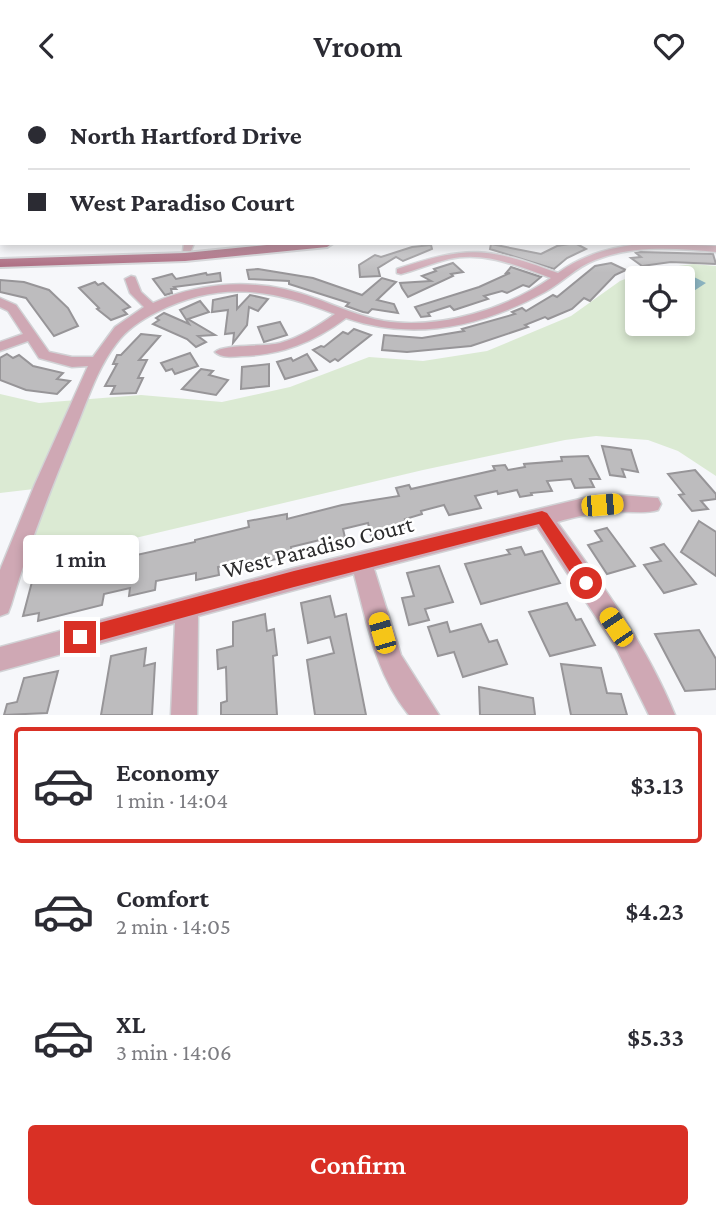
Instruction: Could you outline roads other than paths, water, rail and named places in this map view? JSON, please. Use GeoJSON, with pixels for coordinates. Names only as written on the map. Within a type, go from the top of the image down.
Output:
{"type":"FeatureCollection","features":[{"type":"Feature","properties":{"kind":"main road"},"geometry":{"type":"LineString","coordinates":[[0,256],[214,245]]}},
{"type":"Feature","properties":{"kind":"main road"},"geometry":{"type":"LineString","coordinates":[[0,263],[185,257],[307,245]]}},
{"type":"Feature","properties":{"kind":"street"},"geometry":{"type":"LineString","coordinates":[[0,604],[8,557],[96,361],[123,328],[153,309],[203,291],[260,288],[300,296],[342,315],[389,326],[432,326],[521,298],[541,289],[592,257],[658,245],[716,250]]}},
{"type":"Feature","properties":{"kind":"street"},"geometry":{"type":"LineString","coordinates":[[401,271],[455,255],[471,254],[506,259],[558,277]]}},
{"type":"Feature","properties":{"kind":"street"},"geometry":{"type":"LineString","coordinates":[[131,279],[136,293],[153,309]]}},
{"type":"Feature","properties":{"kind":"street"},"geometry":{"type":"LineString","coordinates":[[0,302],[12,308],[44,355],[72,362],[96,361]]}},
{"type":"Feature","properties":{"kind":"street"},"geometry":{"type":"LineString","coordinates":[[222,352],[268,351],[290,346],[325,328],[342,315]]}},
{"type":"Feature","properties":{"kind":"street"},"geometry":{"type":"LineString","coordinates":[[0,347],[32,335]]}},
{"type":"Feature","properties":{"kind":"street","name":"West Paradiso Court"},"geometry":{"type":"LineString","coordinates":[[0,659],[584,506],[651,504]]}},
{"type":"Feature","properties":{"kind":"street"},"geometry":{"type":"LineString","coordinates":[[542,517],[631,649],[662,715]]}},
{"type":"Feature","properties":{"kind":"street"},"geometry":{"type":"LineString","coordinates":[[362,563],[397,679],[409,698],[426,715]]}},
{"type":"Feature","properties":{"kind":"street"},"geometry":{"type":"LineString","coordinates":[[184,715],[187,608]]}},
{"type":"Feature","properties":{"kind":"water"},"geometry":{"type":"Polygon","coordinates":[[[695,278],[706,283],[695,290],[695,278]]]}}]}
